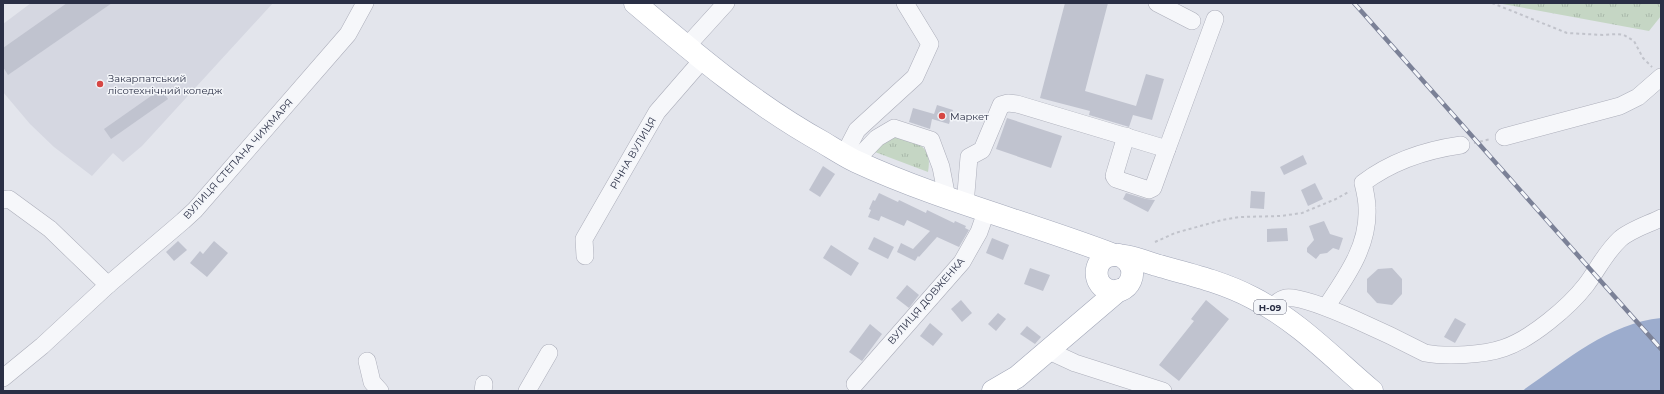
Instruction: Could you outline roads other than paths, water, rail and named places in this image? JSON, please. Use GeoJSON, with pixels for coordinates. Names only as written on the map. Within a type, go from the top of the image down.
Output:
{"type":"FeatureCollection","features":[{"type":"Feature","properties":{"kind":"main road"},"geometry":{"type":"LineString","coordinates":[[635,3],[695,53],[775,114],[850,158],[956,202],[1087,244],[1106,263],[1101,285],[1106,289],[1122,289]]}},
{"type":"Feature","properties":{"kind":"main road","name":"Н-09"},"geometry":{"type":"LineString","coordinates":[[993,391],[1017,376],[1049,351],[1122,289],[1132,278],[1132,266],[1129,262],[1106,263]]}},
{"type":"Feature","properties":{"kind":"main road","name":"Н-09"},"geometry":{"type":"LineString","coordinates":[[1106,263],[1178,271],[1200,277],[1241,292],[1271,308],[1300,328],[1372,391]]}},
{"type":"Feature","properties":{"kind":"main road","name":"Н-09"},"geometry":{"type":"LineString","coordinates":[[1081,323],[1089,311],[1106,263]]}},
{"type":"Feature","properties":{"kind":"main road","name":"Н-09"},"geometry":{"type":"LineString","coordinates":[[1122,289],[1153,275],[1178,271]]}},
{"type":"Feature","properties":{"kind":"street","name":"ВУЛИЦЯ СТЕПАНА ЧИЖМАРЯ"},"geometry":{"type":"LineString","coordinates":[[3,378],[42,346],[108,285],[183,222],[207,197],[348,34],[365,3]]}},
{"type":"Feature","properties":{"kind":"street","name":"РІЧНА ВУЛИЦЯ"},"geometry":{"type":"LineString","coordinates":[[585,256],[584,239],[657,112],[726,3]]}},
{"type":"Feature","properties":{"kind":"street"},"geometry":{"type":"LineString","coordinates":[[850,158],[857,130],[915,77],[930,44],[905,3]]}},
{"type":"Feature","properties":{"kind":"street"},"geometry":{"type":"LineString","coordinates":[[1157,3],[1192,21]]}},
{"type":"Feature","properties":{"kind":"street"},"geometry":{"type":"LineString","coordinates":[[1126,136],[1114,176],[1116,179],[1149,190],[1153,188],[1215,19]]}},
{"type":"Feature","properties":{"kind":"street"},"geometry":{"type":"LineString","coordinates":[[1504,137],[1620,106],[1638,97],[1657,73]]}},
{"type":"Feature","properties":{"kind":"street"},"geometry":{"type":"LineString","coordinates":[[956,202],[970,157],[982,150],[1001,105],[1008,103],[1017,104],[1167,149]]}},
{"type":"Feature","properties":{"kind":"street"},"geometry":{"type":"LineString","coordinates":[[850,158],[877,138],[894,128],[932,140],[941,167],[956,202]]}},
{"type":"Feature","properties":{"kind":"street"},"geometry":{"type":"LineString","coordinates":[[1326,307],[1353,267],[1367,226],[1368,207],[1363,183],[1378,172],[1397,163],[1421,154],[1462,145]]}},
{"type":"Feature","properties":{"kind":"street"},"geometry":{"type":"LineString","coordinates":[[3,200],[9,198],[42,222],[108,285]]}},
{"type":"Feature","properties":{"kind":"street","name":"ВУЛИЦЯ ДОВЖЕНКА"},"geometry":{"type":"LineString","coordinates":[[855,384],[962,262],[979,232],[986,212]]}},
{"type":"Feature","properties":{"kind":"street"},"geometry":{"type":"LineString","coordinates":[[1271,308],[1279,301],[1286,298],[1296,298],[1326,307],[1425,353],[1467,354],[1504,348],[1540,328],[1574,299],[1587,284],[1602,260],[1622,238],[1661,218]]}},
{"type":"Feature","properties":{"kind":"street"},"geometry":{"type":"LineString","coordinates":[[1049,351],[1075,363],[1163,391]]}},
{"type":"Feature","properties":{"kind":"street"},"geometry":{"type":"LineString","coordinates":[[527,391],[550,353]]}},
{"type":"Feature","properties":{"kind":"street"},"geometry":{"type":"LineString","coordinates":[[367,361],[372,382],[380,391]]}},
{"type":"Feature","properties":{"kind":"water"},"geometry":{"type":"Polygon","coordinates":[[[1661,318],[1661,391],[1522,391],[1571,356],[1605,336],[1623,327],[1642,321],[1661,318]]]}},
{"type":"Feature","properties":{"kind":"railway"},"geometry":{"type":"LineString","coordinates":[[1354,3],[1661,349]]}},
{"type":"Feature","properties":{"kind":"place","name":"Закарпатський лісотехнічний коледж"},"geometry":{"type":"Point","coordinates":[100,84]}},
{"type":"Feature","properties":{"kind":"place","name":"Маркет"},"geometry":{"type":"Point","coordinates":[942,116]}}]}
